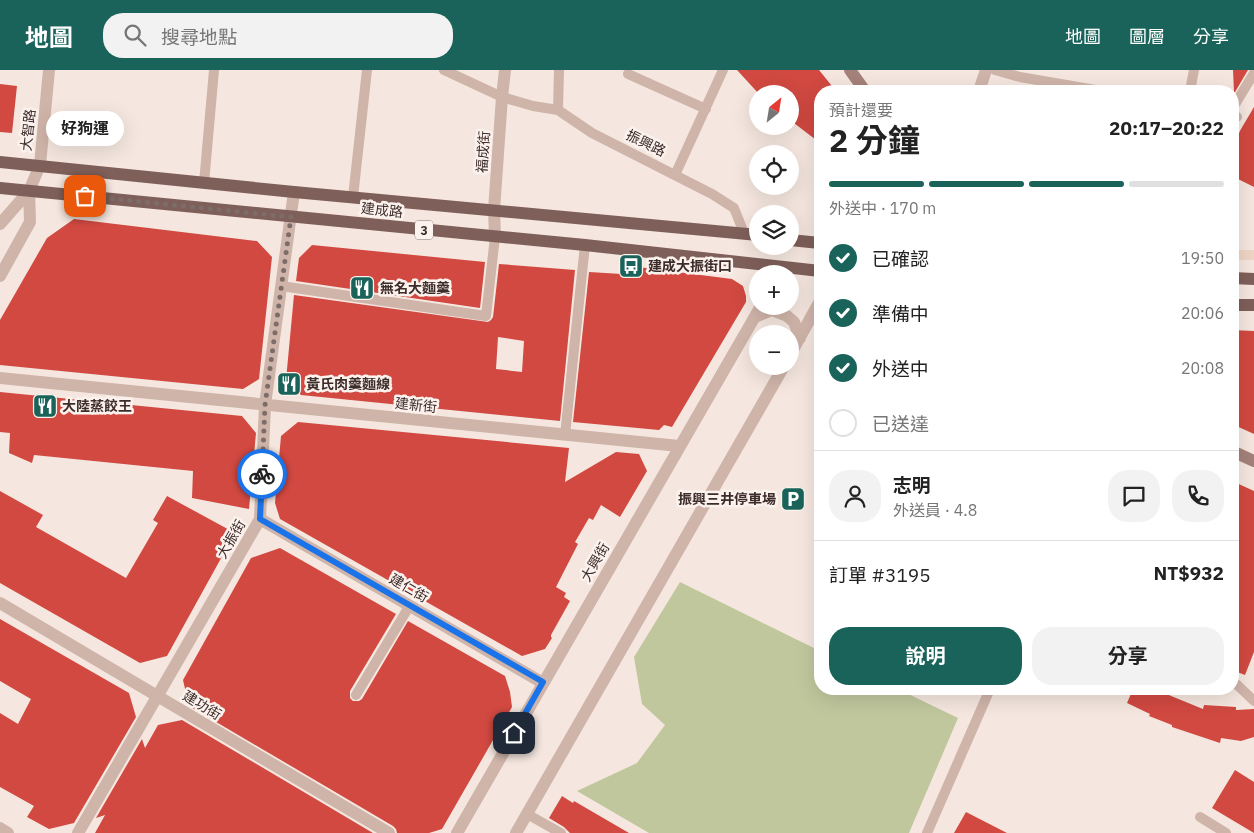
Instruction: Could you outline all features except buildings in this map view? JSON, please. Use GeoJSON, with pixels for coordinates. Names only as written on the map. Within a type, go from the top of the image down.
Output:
{"type":"FeatureCollection","features":[{"type":"Feature","properties":{"kind":"main road"},"geometry":{"type":"LineString","coordinates":[[850,70],[861,85]]}},
{"type":"Feature","properties":{"kind":"main road","name":"建成路"},"geometry":{"type":"LineString","coordinates":[[0,162],[294,192],[749,234]]}},
{"type":"Feature","properties":{"kind":"main road","name":"建成路"},"geometry":{"type":"LineString","coordinates":[[0,188],[585,245],[749,266]]}},
{"type":"Feature","properties":{"kind":"main road"},"geometry":{"type":"LineString","coordinates":[[799,241],[814,242]]}},
{"type":"Feature","properties":{"kind":"main road","name":"建成路"},"geometry":{"type":"LineString","coordinates":[[799,270],[814,271]]}},
{"type":"Feature","properties":{"kind":"main road"},"geometry":{"type":"LineString","coordinates":[[1239,278],[1254,279]]}},
{"type":"Feature","properties":{"kind":"main road"},"geometry":{"type":"LineString","coordinates":[[1239,305],[1254,305]]}},
{"type":"Feature","properties":{"kind":"main road"},"geometry":{"type":"LineString","coordinates":[[1239,454],[1254,461]]}},
{"type":"Feature","properties":{"kind":"street","name":"大智路"},"geometry":{"type":"LineString","coordinates":[[0,224],[28,191],[40,165],[49,70]]}},
{"type":"Feature","properties":{"kind":"street","name":"福成街"},"geometry":{"type":"LineString","coordinates":[[495,237],[494,210],[505,70]]}},
{"type":"Feature","properties":{"kind":"street"},"geometry":{"type":"LineString","coordinates":[[981,85],[986,70]]}},
{"type":"Feature","properties":{"kind":"street","name":"大智路"},"geometry":{"type":"LineString","coordinates":[[0,276],[30,222],[28,191]]}},
{"type":"Feature","properties":{"kind":"street","name":"大振街"},"geometry":{"type":"LineString","coordinates":[[78,833],[260,519],[265,405],[294,192]]}},
{"type":"Feature","properties":{"kind":"street"},"geometry":{"type":"LineString","coordinates":[[800,338],[814,312]]}},
{"type":"Feature","properties":{"kind":"street","name":"大興街"},"geometry":{"type":"LineString","coordinates":[[457,833],[756,315]]}},
{"type":"Feature","properties":{"kind":"street"},"geometry":{"type":"LineString","coordinates":[[785,315],[794,322],[800,338]]}},
{"type":"Feature","properties":{"kind":"street"},"geometry":{"type":"LineString","coordinates":[[516,833],[779,375]]}},
{"type":"Feature","properties":{"kind":"street","name":"建新街"},"geometry":{"type":"LineString","coordinates":[[0,378],[680,446]]}},
{"type":"Feature","properties":{"kind":"street","name":"建仁街"},"geometry":{"type":"LineString","coordinates":[[260,519],[543,682]]}},
{"type":"Feature","properties":{"kind":"street","name":"建功街"},"geometry":{"type":"LineString","coordinates":[[0,603],[389,833]]}},
{"type":"Feature","properties":{"kind":"street"},"geometry":{"type":"LineString","coordinates":[[0,828],[8,833]]}},
{"type":"Feature","properties":{"kind":"lane"},"geometry":{"type":"LineString","coordinates":[[204,183],[214,70]]}},
{"type":"Feature","properties":{"kind":"lane"},"geometry":{"type":"LineString","coordinates":[[353,197],[367,70]]}},
{"type":"Feature","properties":{"kind":"lane"},"geometry":{"type":"LineString","coordinates":[[444,70],[502,97],[533,106],[558,110],[559,70]]}},
{"type":"Feature","properties":{"kind":"lane"},"geometry":{"type":"LineString","coordinates":[[675,174],[722,70]]}},
{"type":"Feature","properties":{"kind":"lane"},"geometry":{"type":"LineString","coordinates":[[995,70],[1020,77],[1066,85]]}},
{"type":"Feature","properties":{"kind":"lane"},"geometry":{"type":"LineString","coordinates":[[1191,85],[1194,70]]}},
{"type":"Feature","properties":{"kind":"lane"},"geometry":{"type":"LineString","coordinates":[[1239,105],[1253,75],[1243,70]]}},
{"type":"Feature","properties":{"kind":"lane"},"geometry":{"type":"LineString","coordinates":[[628,74],[706,108]]}},
{"type":"Feature","properties":{"kind":"lane","name":"振興路"},"geometry":{"type":"LineString","coordinates":[[558,110],[592,133],[675,174],[734,208],[744,233]]}},
{"type":"Feature","properties":{"kind":"lane"},"geometry":{"type":"LineString","coordinates":[[281,286],[486,316],[495,237]]}},
{"type":"Feature","properties":{"kind":"lane"},"geometry":{"type":"LineString","coordinates":[[565,435],[585,245]]}},
{"type":"Feature","properties":{"kind":"lane"},"geometry":{"type":"LineString","coordinates":[[356,695],[410,606]]}},
{"type":"Feature","properties":{"kind":"lane"},"geometry":{"type":"LineString","coordinates":[[1239,687],[1254,701]]}},
{"type":"Feature","properties":{"kind":"lane"},"geometry":{"type":"LineString","coordinates":[[927,833],[987,695]]}},
{"type":"Feature","properties":{"kind":"lane"},"geometry":{"type":"LineString","coordinates":[[527,814],[561,833]]}},
{"type":"Feature","properties":{"kind":"lane"},"geometry":{"type":"LineString","coordinates":[[1200,817],[1226,833]]}},
{"type":"Feature","properties":{"kind":"green space"},"geometry":{"type":"Polygon","coordinates":[[[680,582],[814,648],[814,695],[910,695],[958,718],[909,833],[649,833],[577,791],[637,763],[665,725],[642,704],[634,657],[680,582]]]}},
{"type":"Feature","properties":{"kind":"shaded area"},"geometry":{"type":"Polygon","coordinates":[[[1239,250],[1254,250],[1254,260],[1239,260],[1239,250]]]}},
{"type":"Feature","properties":{"kind":"way so far"},"geometry":{"type":"LineString","coordinates":[[85,196],[291,217],[265,405],[262,474]]}},
{"type":"Feature","properties":{"kind":"place","name":"好狗運"},"geometry":{"type":"Point","coordinates":[85,196]}},
{"type":"Feature","properties":{"kind":"place","name":"建成大振街口"},"geometry":{"type":"Point","coordinates":[631,266]}},
{"type":"Feature","properties":{"kind":"place","name":"無名大麵羹"},"geometry":{"type":"Point","coordinates":[362,288]}},
{"type":"Feature","properties":{"kind":"place","name":"黃氏肉羹麵線"},"geometry":{"type":"Point","coordinates":[289,384]}},
{"type":"Feature","properties":{"kind":"place","name":"大陸蒸餃王"},"geometry":{"type":"Point","coordinates":[45,406]}},
{"type":"Feature","properties":{"kind":"place","name":"振興三井停車場"},"geometry":{"type":"Point","coordinates":[793,499]}},
{"type":"Feature","properties":{"kind":"route"},"geometry":{"type":"LineString","coordinates":[[262,474],[260,519],[543,682],[514,733]]}}]}
